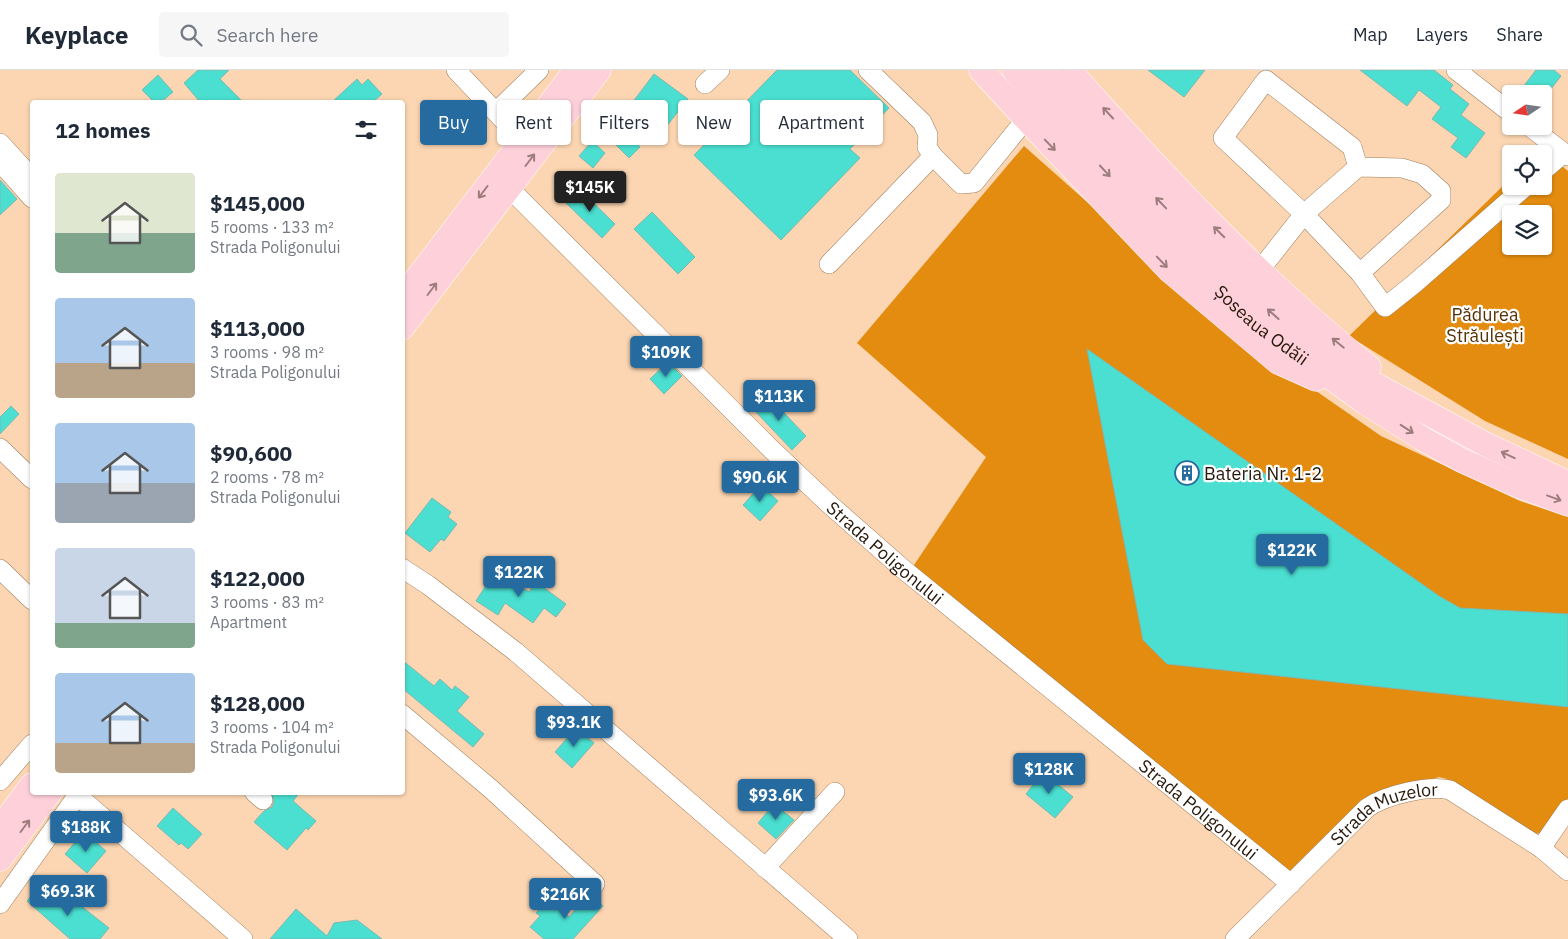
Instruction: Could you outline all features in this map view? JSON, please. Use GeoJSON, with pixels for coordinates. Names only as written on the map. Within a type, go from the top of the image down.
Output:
{"type":"FeatureCollection","features":[{"type":"Feature","properties":{"kind":"main road"},"geometry":{"type":"LineString","coordinates":[[553,100],[576,70]]}},
{"type":"Feature","properties":{"kind":"main road"},"geometry":{"type":"LineString","coordinates":[[405,324],[599,70]]}},
{"type":"Feature","properties":{"kind":"main road"},"geometry":{"type":"LineString","coordinates":[[981,70],[1170,270],[1278,362],[1366,403]]}},
{"type":"Feature","properties":{"kind":"main road","name":"Șoseaua Odăii"},"geometry":{"type":"LineString","coordinates":[[1014,70],[1067,130],[1196,267],[1256,324],[1366,403],[1423,439],[1461,460],[1519,486],[1568,504]]}},
{"type":"Feature","properties":{"kind":"main road","name":"Șoseaua Odăii"},"geometry":{"type":"LineString","coordinates":[[1040,70],[1147,188],[1212,256],[1278,318],[1339,365],[1485,444],[1568,482]]}},
{"type":"Feature","properties":{"kind":"main road"},"geometry":{"type":"LineString","coordinates":[[1069,70],[1171,181],[1259,271],[1330,336],[1417,406]]}},
{"type":"Feature","properties":{"kind":"main road"},"geometry":{"type":"LineString","coordinates":[[405,294],[518,145]]}},
{"type":"Feature","properties":{"kind":"main road"},"geometry":{"type":"LineString","coordinates":[[0,828],[30,788]]}},
{"type":"Feature","properties":{"kind":"main road"},"geometry":{"type":"LineString","coordinates":[[0,859],[48,795]]}},
{"type":"Feature","properties":{"kind":"street"},"geometry":{"type":"LineString","coordinates":[[456,70],[496,112],[539,70]]}},
{"type":"Feature","properties":{"kind":"street"},"geometry":{"type":"LineString","coordinates":[[705,84],[720,70]]}},
{"type":"Feature","properties":{"kind":"street"},"geometry":{"type":"LineString","coordinates":[[868,70],[922,122],[928,135],[927,147],[933,156],[961,184],[974,183],[1026,119]]}},
{"type":"Feature","properties":{"kind":"street"},"geometry":{"type":"LineString","coordinates":[[1456,70],[1502,106]]}},
{"type":"Feature","properties":{"kind":"street"},"geometry":{"type":"LineString","coordinates":[[1358,167],[1352,147],[1266,80],[1222,138],[1304,214],[1360,273],[1385,307],[1516,195]]}},
{"type":"Feature","properties":{"kind":"street"},"geometry":{"type":"LineString","coordinates":[[1540,135],[1566,155],[1552,165]]}},
{"type":"Feature","properties":{"kind":"street"},"geometry":{"type":"LineString","coordinates":[[0,142],[30,176]]}},
{"type":"Feature","properties":{"kind":"street"},"geometry":{"type":"LineString","coordinates":[[829,264],[933,156]]}},
{"type":"Feature","properties":{"kind":"street"},"geometry":{"type":"LineString","coordinates":[[0,162],[30,196]]}},
{"type":"Feature","properties":{"kind":"street"},"geometry":{"type":"LineString","coordinates":[[1259,271],[1304,214],[1358,167],[1402,168],[1422,174],[1441,191],[1441,200],[1360,273]]}},
{"type":"Feature","properties":{"kind":"street","name":"Strada Poligonului"},"geometry":{"type":"LineString","coordinates":[[509,188],[764,442],[842,515],[903,569],[1291,884]]}},
{"type":"Feature","properties":{"kind":"street"},"geometry":{"type":"LineString","coordinates":[[0,448],[30,477]]}},
{"type":"Feature","properties":{"kind":"street"},"geometry":{"type":"LineString","coordinates":[[0,569],[30,598]]}},
{"type":"Feature","properties":{"kind":"street"},"geometry":{"type":"LineString","coordinates":[[405,570],[428,585],[516,652],[848,939]]}},
{"type":"Feature","properties":{"kind":"street"},"geometry":{"type":"LineString","coordinates":[[405,717],[490,789],[595,884]]}},
{"type":"Feature","properties":{"kind":"street"},"geometry":{"type":"LineString","coordinates":[[0,781],[30,746]]}},
{"type":"Feature","properties":{"kind":"street","name":"Strada Muzelor"},"geometry":{"type":"LineString","coordinates":[[1234,939],[1367,808],[1374,803],[1428,788],[1439,787],[1450,790],[1541,848],[1568,871]]}},
{"type":"Feature","properties":{"kind":"street"},"geometry":{"type":"LineString","coordinates":[[765,868],[835,792]]}},
{"type":"Feature","properties":{"kind":"street"},"geometry":{"type":"LineString","coordinates":[[0,904],[78,795]]}},
{"type":"Feature","properties":{"kind":"street"},"geometry":{"type":"LineString","coordinates":[[80,795],[243,939]]}},
{"type":"Feature","properties":{"kind":"street"},"geometry":{"type":"LineString","coordinates":[[1541,848],[1568,809]]}},
{"type":"Feature","properties":{"kind":"green space"},"geometry":{"type":"Polygon","coordinates":[[[1024,146],[1148,256],[1280,366],[1381,436],[1520,501],[1568,517],[1568,801],[1541,834],[1531,832],[1447,779],[1439,777],[1362,800],[1284,879],[912,568],[986,457],[857,343],[1024,146]]]}},
{"type":"Feature","properties":{"kind":"green space","name":"Pădurea Străulești"},"geometry":{"type":"Polygon","coordinates":[[[1552,158],[1568,171],[1568,459],[1485,421],[1349,336],[1502,187],[1502,195],[1552,195],[1552,158]]]}},
{"type":"Feature","properties":{"kind":"building"},"geometry":{"type":"Polygon","coordinates":[[[198,70],[229,70],[220,79],[241,100],[198,100],[184,83],[198,70]]]}},
{"type":"Feature","properties":{"kind":"building"},"geometry":{"type":"Polygon","coordinates":[[[777,70],[850,70],[881,100],[760,100],[760,145],[854,145],[850,149],[860,158],[781,240],[694,155],[704,145],[750,145],[750,100],[748,100],[777,70]]]}},
{"type":"Feature","properties":{"kind":"building"},"geometry":{"type":"Polygon","coordinates":[[[1148,70],[1205,70],[1184,97],[1148,70]]]}},
{"type":"Feature","properties":{"kind":"building"},"geometry":{"type":"Polygon","coordinates":[[[1360,70],[1434,70],[1453,85],[1450,89],[1469,104],[1461,115],[1485,133],[1466,158],[1451,147],[1458,138],[1432,119],[1441,107],[1419,90],[1407,106],[1360,70]]]}},
{"type":"Feature","properties":{"kind":"building"},"geometry":{"type":"Polygon","coordinates":[[[1536,70],[1554,70],[1561,76],[1552,88],[1552,85],[1525,85],[1536,70]]]}},
{"type":"Feature","properties":{"kind":"building"},"geometry":{"type":"Polygon","coordinates":[[[654,74],[688,99],[678,100],[678,112],[668,124],[668,100],[634,100],[654,74]]]}},
{"type":"Feature","properties":{"kind":"building"},"geometry":{"type":"Polygon","coordinates":[[[158,75],[173,92],[163,100],[152,100],[142,90],[158,75]]]}},
{"type":"Feature","properties":{"kind":"building"},"geometry":{"type":"Polygon","coordinates":[[[357,79],[362,85],[368,79],[382,94],[375,100],[334,100],[357,79]]]}},
{"type":"Feature","properties":{"kind":"building"},"geometry":{"type":"Polygon","coordinates":[[[883,102],[889,108],[883,114],[883,102]]]}},
{"type":"Feature","properties":{"kind":"building"},"geometry":{"type":"Polygon","coordinates":[[[589,145],[596,145],[605,153],[593,168],[579,156],[589,145]]]}},
{"type":"Feature","properties":{"kind":"building"},"geometry":{"type":"Polygon","coordinates":[[[616,145],[638,145],[640,147],[629,158],[616,145]]]}},
{"type":"Feature","properties":{"kind":"building"},"geometry":{"type":"Polygon","coordinates":[[[0,180],[17,199],[0,215],[0,180]]]}},
{"type":"Feature","properties":{"kind":"building"},"geometry":{"type":"Polygon","coordinates":[[[578,188],[615,224],[602,238],[564,201],[578,188]]]}},
{"type":"Feature","properties":{"kind":"building"},"geometry":{"type":"Polygon","coordinates":[[[652,212],[695,257],[678,274],[634,229],[652,212]]]}},
{"type":"Feature","properties":{"kind":"building","name":"Bateria Nr. 1-2"},"geometry":{"type":"Polygon","coordinates":[[[1087,349],[1439,596],[1460,608],[1568,614],[1568,707],[1167,664],[1143,640],[1087,349]]]}},
{"type":"Feature","properties":{"kind":"building"},"geometry":{"type":"Polygon","coordinates":[[[668,362],[682,376],[664,394],[650,379],[668,362]]]}},
{"type":"Feature","properties":{"kind":"building"},"geometry":{"type":"Polygon","coordinates":[[[767,395],[806,436],[792,450],[753,409],[767,395]]]}},
{"type":"Feature","properties":{"kind":"building"},"geometry":{"type":"Polygon","coordinates":[[[11,406],[19,414],[0,434],[0,417],[11,406]]]}},
{"type":"Feature","properties":{"kind":"building"},"geometry":{"type":"Polygon","coordinates":[[[761,485],[778,501],[760,521],[743,505],[761,485]]]}},
{"type":"Feature","properties":{"kind":"building"},"geometry":{"type":"Polygon","coordinates":[[[432,498],[451,512],[448,517],[457,524],[444,541],[441,539],[430,552],[405,533],[432,498]]]}},
{"type":"Feature","properties":{"kind":"building"},"geometry":{"type":"Polygon","coordinates":[[[495,571],[529,592],[536,582],[566,604],[556,617],[544,608],[533,623],[505,603],[498,615],[476,601],[495,571]]]}},
{"type":"Feature","properties":{"kind":"building"},"geometry":{"type":"Polygon","coordinates":[[[405,662],[434,686],[440,679],[452,690],[455,686],[469,697],[457,711],[484,734],[473,747],[405,690],[405,662]]]}},
{"type":"Feature","properties":{"kind":"building"},"geometry":{"type":"Polygon","coordinates":[[[576,728],[594,743],[572,768],[555,752],[576,728]]]}},
{"type":"Feature","properties":{"kind":"building"},"geometry":{"type":"Polygon","coordinates":[[[1043,772],[1073,797],[1055,818],[1026,794],[1043,772]]]}},
{"type":"Feature","properties":{"kind":"building"},"geometry":{"type":"Polygon","coordinates":[[[272,795],[298,795],[293,801],[316,821],[308,830],[306,828],[287,850],[254,822],[264,811],[272,807],[274,802],[272,795]]]}},
{"type":"Feature","properties":{"kind":"building"},"geometry":{"type":"Polygon","coordinates":[[[774,804],[794,820],[776,839],[758,823],[774,804]]]}},
{"type":"Feature","properties":{"kind":"building"},"geometry":{"type":"Polygon","coordinates":[[[173,808],[202,834],[188,849],[181,843],[179,845],[157,826],[173,808]]]}},
{"type":"Feature","properties":{"kind":"building"},"geometry":{"type":"Polygon","coordinates":[[[84,832],[106,851],[87,873],[65,854],[84,832]]]}},
{"type":"Feature","properties":{"kind":"building"},"geometry":{"type":"Polygon","coordinates":[[[39,887],[60,905],[67,895],[109,928],[100,939],[70,939],[27,901],[39,887]]]}},
{"type":"Feature","properties":{"kind":"building"},"geometry":{"type":"Polygon","coordinates":[[[589,894],[603,906],[573,939],[544,939],[530,927],[540,916],[536,913],[549,899],[569,917],[589,894]]]}},
{"type":"Feature","properties":{"kind":"building"},"geometry":{"type":"Polygon","coordinates":[[[296,909],[327,936],[334,923],[357,920],[382,939],[270,939],[296,909]]]}},
{"type":"Feature","properties":{"kind":"place","name":"Bateria Nr. 1-2"},"geometry":{"type":"Point","coordinates":[1187,473]}}]}
